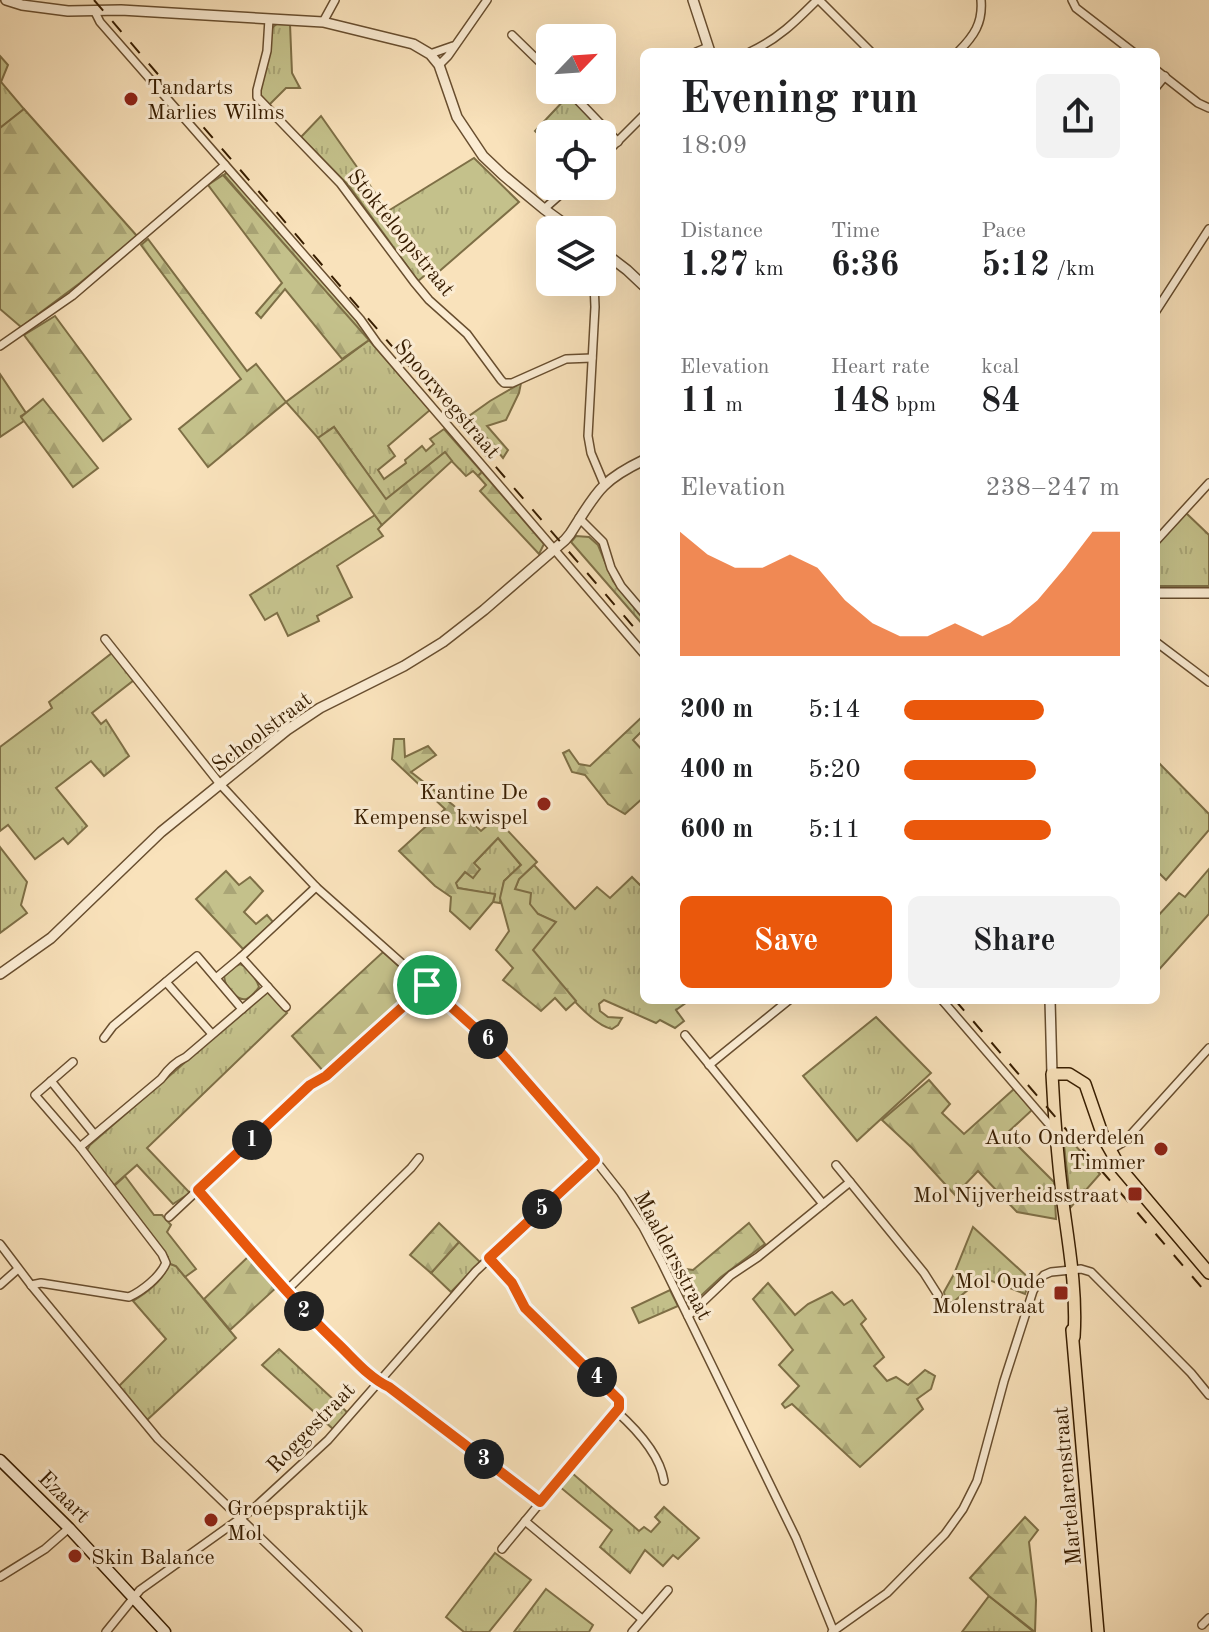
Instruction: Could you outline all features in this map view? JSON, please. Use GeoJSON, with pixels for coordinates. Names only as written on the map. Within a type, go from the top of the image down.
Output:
{"type":"FeatureCollection","features":[{"type":"Feature","properties":{"kind":"main road","name":"Martelarenstraat"},"geometry":{"type":"LineString","coordinates":[[1052,1074],[1063,1204],[1062,1227],[1075,1316],[1074,1337],[1098,1632]]}},
{"type":"Feature","properties":{"kind":"main road"},"geometry":{"type":"LineString","coordinates":[[1052,1074],[1069,1074],[1085,1084],[1110,1150],[1127,1176],[1209,1273]]}},
{"type":"Feature","properties":{"kind":"main road","name":"Ezaart"},"geometry":{"type":"LineString","coordinates":[[0,1460],[69,1528],[165,1632]]}},
{"type":"Feature","properties":{"kind":"street"},"geometry":{"type":"LineString","coordinates":[[6,0],[68,11],[121,10],[323,22],[413,44],[430,54],[439,65],[457,117],[474,145],[503,175],[554,216]]}},
{"type":"Feature","properties":{"kind":"street"},"geometry":{"type":"LineString","coordinates":[[323,22],[335,0]]}},
{"type":"Feature","properties":{"kind":"street"},"geometry":{"type":"LineString","coordinates":[[439,65],[487,0]]}},
{"type":"Feature","properties":{"kind":"street"},"geometry":{"type":"LineString","coordinates":[[693,0],[709,48]]}},
{"type":"Feature","properties":{"kind":"street"},"geometry":{"type":"LineString","coordinates":[[758,48],[774,40],[818,0],[867,48]]}},
{"type":"Feature","properties":{"kind":"street"},"geometry":{"type":"LineString","coordinates":[[962,48],[979,24],[981,0]]}},
{"type":"Feature","properties":{"kind":"street"},"geometry":{"type":"LineString","coordinates":[[1072,0],[1076,8],[1128,48]]}},
{"type":"Feature","properties":{"kind":"street"},"geometry":{"type":"LineString","coordinates":[[113,1],[121,10]]}},
{"type":"Feature","properties":{"kind":"street","name":"Spoorwegstraat"},"geometry":{"type":"LineString","coordinates":[[95,12],[100,22],[360,319],[377,343],[557,546],[640,649]]}},
{"type":"Feature","properties":{"kind":"street","name":"Stokteloopstraat"},"geometry":{"type":"LineString","coordinates":[[269,19],[267,51],[257,97],[340,183],[414,282],[467,334],[501,380],[512,383],[566,359],[592,358]]}},
{"type":"Feature","properties":{"kind":"street"},"geometry":{"type":"LineString","coordinates":[[512,35],[536,58]]}},
{"type":"Feature","properties":{"kind":"street"},"geometry":{"type":"LineString","coordinates":[[430,54],[455,45]]}},
{"type":"Feature","properties":{"kind":"street"},"geometry":{"type":"LineString","coordinates":[[1160,73],[1209,108]]}},
{"type":"Feature","properties":{"kind":"street"},"geometry":{"type":"LineString","coordinates":[[1160,82],[1165,76]]}},
{"type":"Feature","properties":{"kind":"street"},"geometry":{"type":"LineString","coordinates":[[581,104],[618,142],[640,119]]}},
{"type":"Feature","properties":{"kind":"street"},"geometry":{"type":"LineString","coordinates":[[0,346],[72,296],[225,165]]}},
{"type":"Feature","properties":{"kind":"street"},"geometry":{"type":"LineString","coordinates":[[544,209],[554,200]]}},
{"type":"Feature","properties":{"kind":"street"},"geometry":{"type":"LineString","coordinates":[[1160,305],[1209,229]]}},
{"type":"Feature","properties":{"kind":"street"},"geometry":{"type":"LineString","coordinates":[[616,262],[640,282]]}},
{"type":"Feature","properties":{"kind":"street"},"geometry":{"type":"LineString","coordinates":[[595,296],[588,436],[591,453],[604,484],[640,462]]}},
{"type":"Feature","properties":{"kind":"street"},"geometry":{"type":"LineString","coordinates":[[1160,537],[1209,483]]}},
{"type":"Feature","properties":{"kind":"street","name":"Schoolstraat"},"geometry":{"type":"LineString","coordinates":[[0,974],[51,938],[161,832],[287,730],[310,714],[404,666],[474,618],[557,546],[574,528],[604,484]]}},
{"type":"Feature","properties":{"kind":"street"},"geometry":{"type":"LineString","coordinates":[[579,518],[603,542],[611,568],[621,586],[640,608]]}},
{"type":"Feature","properties":{"kind":"street"},"geometry":{"type":"LineString","coordinates":[[574,528],[595,534]]}},
{"type":"Feature","properties":{"kind":"street"},"geometry":{"type":"LineString","coordinates":[[1160,593],[1209,593]]}},
{"type":"Feature","properties":{"kind":"street","name":"Maaldersstraat"},"geometry":{"type":"LineString","coordinates":[[105,639],[220,784],[316,887],[496,1047],[621,1193],[643,1227],[796,1538],[833,1632]]}},
{"type":"Feature","properties":{"kind":"street"},"geometry":{"type":"LineString","coordinates":[[1160,645],[1209,682]]}},
{"type":"Feature","properties":{"kind":"street"},"geometry":{"type":"LineString","coordinates":[[216,978],[316,887]]}},
{"type":"Feature","properties":{"kind":"street"},"geometry":{"type":"LineString","coordinates":[[104,1038],[113,1026],[197,956],[242,1009]]}},
{"type":"Feature","properties":{"kind":"street"},"geometry":{"type":"LineString","coordinates":[[241,957],[286,1007]]}},
{"type":"Feature","properties":{"kind":"street"},"geometry":{"type":"LineString","coordinates":[[166,982],[212,1034]]}},
{"type":"Feature","properties":{"kind":"street"},"geometry":{"type":"LineString","coordinates":[[169,1217],[310,1085],[326,1076],[427,985]]}},
{"type":"Feature","properties":{"kind":"street"},"geometry":{"type":"LineString","coordinates":[[80,1147],[161,1079],[177,1061],[186,1057],[268,987]]}},
{"type":"Feature","properties":{"kind":"street"},"geometry":{"type":"LineString","coordinates":[[709,1065],[784,1004]]}},
{"type":"Feature","properties":{"kind":"street"},"geometry":{"type":"LineString","coordinates":[[945,1004],[1048,1123],[1057,1129]]}},
{"type":"Feature","properties":{"kind":"street"},"geometry":{"type":"LineString","coordinates":[[1050,1004],[1052,1074]]}},
{"type":"Feature","properties":{"kind":"street"},"geometry":{"type":"LineString","coordinates":[[685,1035],[823,1204]]}},
{"type":"Feature","properties":{"kind":"street"},"geometry":{"type":"LineString","coordinates":[[1110,1150],[1124,1142],[1209,1048]]}},
{"type":"Feature","properties":{"kind":"street"},"geometry":{"type":"LineString","coordinates":[[31,1285],[49,1284],[123,1297],[134,1295],[166,1263],[80,1147],[35,1095],[73,1062]]}},
{"type":"Feature","properties":{"kind":"street"},"geometry":{"type":"LineString","coordinates":[[51,1081],[94,1134]]}},
{"type":"Feature","properties":{"kind":"street"},"geometry":{"type":"LineString","coordinates":[[286,1291],[419,1158]]}},
{"type":"Feature","properties":{"kind":"street","name":"Roggestraat"},"geometry":{"type":"LineString","coordinates":[[106,1632],[140,1590],[241,1518],[328,1440],[455,1293],[595,1160]]}},
{"type":"Feature","properties":{"kind":"street"},"geometry":{"type":"LineString","coordinates":[[836,1165],[924,1273],[938,1295]]}},
{"type":"Feature","properties":{"kind":"street"},"geometry":{"type":"LineString","coordinates":[[688,1316],[731,1275],[758,1257],[850,1182]]}},
{"type":"Feature","properties":{"kind":"street"},"geometry":{"type":"LineString","coordinates":[[198,1190],[309,1316],[379,1382],[540,1502]]}},
{"type":"Feature","properties":{"kind":"street"},"geometry":{"type":"LineString","coordinates":[[0,1244],[143,1422],[358,1632]]}},
{"type":"Feature","properties":{"kind":"street"},"geometry":{"type":"LineString","coordinates":[[489,1258],[512,1283],[525,1308],[617,1396],[619,1404],[502,1549]]}},
{"type":"Feature","properties":{"kind":"street"},"geometry":{"type":"LineString","coordinates":[[0,1285],[18,1269]]}},
{"type":"Feature","properties":{"kind":"street"},"geometry":{"type":"LineString","coordinates":[[833,1632],[897,1584],[945,1534],[963,1509],[977,1481],[1001,1389],[1033,1291],[1044,1275],[1087,1269],[1209,1395]]}},
{"type":"Feature","properties":{"kind":"street"},"geometry":{"type":"LineString","coordinates":[[616,1411],[636,1429],[662,1469],[664,1481]]}},
{"type":"Feature","properties":{"kind":"street"},"geometry":{"type":"LineString","coordinates":[[525,1521],[642,1619]]}},
{"type":"Feature","properties":{"kind":"street"},"geometry":{"type":"LineString","coordinates":[[0,1577],[45,1549],[69,1528]]}},
{"type":"Feature","properties":{"kind":"street"},"geometry":{"type":"LineString","coordinates":[[632,1632],[668,1590]]}},
{"type":"Feature","properties":{"kind":"street"},"geometry":{"type":"LineString","coordinates":[[1202,1625],[1209,1618]]}},
{"type":"Feature","properties":{"kind":"green space"},"geometry":{"type":"Polygon","coordinates":[[[278,23],[290,24],[292,73],[300,88],[286,88],[269,105],[260,91],[270,32],[278,23]]]}},
{"type":"Feature","properties":{"kind":"green space"},"geometry":{"type":"Polygon","coordinates":[[[0,56],[8,65],[1,82],[24,109],[0,128],[0,56]]]}},
{"type":"Feature","properties":{"kind":"green space"},"geometry":{"type":"Polygon","coordinates":[[[560,104],[576,104],[592,119],[591,120],[545,120],[560,104]]]}},
{"type":"Feature","properties":{"kind":"green space"},"geometry":{"type":"Polygon","coordinates":[[[24,109],[137,236],[21,327],[0,309],[0,128],[24,109]]]}},
{"type":"Feature","properties":{"kind":"green space"},"geometry":{"type":"Polygon","coordinates":[[[321,116],[388,211],[474,158],[519,202],[435,275],[430,271],[418,281],[349,186],[301,137],[321,116]]]}},
{"type":"Feature","properties":{"kind":"green space"},"geometry":{"type":"Polygon","coordinates":[[[223,175],[369,340],[342,359],[285,289],[261,318],[256,313],[282,283],[208,185],[223,175]]]}},
{"type":"Feature","properties":{"kind":"green space"},"geometry":{"type":"Polygon","coordinates":[[[224,175],[232,175],[370,335],[366,338],[224,175]]]}},
{"type":"Feature","properties":{"kind":"green space"},"geometry":{"type":"Polygon","coordinates":[[[148,239],[247,371],[256,364],[286,402],[208,467],[179,429],[241,379],[141,245],[148,239]]]}},
{"type":"Feature","properties":{"kind":"green space"},"geometry":{"type":"Polygon","coordinates":[[[55,316],[131,419],[103,441],[24,335],[55,316]]]}},
{"type":"Feature","properties":{"kind":"green space"},"geometry":{"type":"Polygon","coordinates":[[[369,340],[430,410],[388,446],[395,456],[378,470],[384,479],[422,446],[426,451],[434,444],[430,439],[444,429],[482,472],[478,476],[473,471],[466,476],[444,453],[386,500],[334,427],[318,438],[286,402],[369,340]]]}},
{"type":"Feature","properties":{"kind":"green space"},"geometry":{"type":"Polygon","coordinates":[[[0,374],[26,413],[21,416],[24,421],[0,437],[0,374]]]}},
{"type":"Feature","properties":{"kind":"green space"},"geometry":{"type":"Polygon","coordinates":[[[521,383],[506,420],[487,426],[508,450],[503,458],[469,416],[521,383]]]}},
{"type":"Feature","properties":{"kind":"green space"},"geometry":{"type":"Polygon","coordinates":[[[43,399],[98,468],[73,487],[21,417],[43,399]]]}},
{"type":"Feature","properties":{"kind":"green space"},"geometry":{"type":"Polygon","coordinates":[[[334,427],[386,499],[445,452],[452,461],[382,525],[318,438],[334,427]]]}},
{"type":"Feature","properties":{"kind":"green space"},"geometry":{"type":"Polygon","coordinates":[[[482,472],[544,544],[539,554],[480,491],[486,485],[478,476],[482,472]]]}},
{"type":"Feature","properties":{"kind":"green space"},"geometry":{"type":"Polygon","coordinates":[[[1185,512],[1209,535],[1209,586],[1160,586],[1160,541],[1185,512]]]}},
{"type":"Feature","properties":{"kind":"green space"},"geometry":{"type":"Polygon","coordinates":[[[375,515],[382,525],[378,529],[383,536],[337,566],[352,597],[317,616],[319,621],[288,636],[277,613],[265,620],[250,595],[375,515]]]}},
{"type":"Feature","properties":{"kind":"green space"},"geometry":{"type":"Polygon","coordinates":[[[576,536],[589,537],[598,545],[613,581],[640,615],[640,621],[571,542],[576,536]]]}},
{"type":"Feature","properties":{"kind":"green space"},"geometry":{"type":"Polygon","coordinates":[[[112,653],[134,680],[92,713],[101,724],[106,720],[129,756],[104,776],[91,761],[56,788],[87,826],[68,844],[63,838],[35,859],[8,825],[0,831],[0,747],[52,708],[49,702],[112,653]]]}},
{"type":"Feature","properties":{"kind":"green space"},"geometry":{"type":"Polygon","coordinates":[[[640,719],[640,733],[633,740],[640,748],[640,801],[625,814],[608,804],[585,775],[572,772],[563,753],[569,750],[579,764],[590,766],[640,719]]]}},
{"type":"Feature","properties":{"kind":"green space"},"geometry":{"type":"Polygon","coordinates":[[[394,739],[404,739],[405,757],[428,746],[436,755],[411,772],[481,831],[496,818],[537,862],[519,879],[515,889],[531,893],[530,904],[538,914],[556,922],[533,950],[576,1001],[566,1010],[555,998],[541,1011],[503,980],[513,968],[496,950],[509,931],[500,898],[504,881],[521,865],[498,838],[474,863],[480,869],[473,878],[465,872],[456,883],[458,888],[495,894],[493,902],[470,929],[450,911],[451,897],[399,851],[445,809],[392,759],[394,739]]]}},
{"type":"Feature","properties":{"kind":"green space"},"geometry":{"type":"Polygon","coordinates":[[[1160,764],[1209,814],[1209,830],[1166,880],[1160,874],[1160,764]]]}},
{"type":"Feature","properties":{"kind":"green space"},"geometry":{"type":"Polygon","coordinates":[[[498,838],[521,865],[504,881],[500,903],[493,902],[495,895],[458,888],[455,883],[465,872],[473,877],[474,863],[498,838]]]}},
{"type":"Feature","properties":{"kind":"green space"},"geometry":{"type":"Polygon","coordinates":[[[0,847],[27,882],[21,905],[27,913],[0,933],[0,847]]]}},
{"type":"Feature","properties":{"kind":"green space"},"geometry":{"type":"Polygon","coordinates":[[[534,865],[575,909],[597,887],[610,898],[632,877],[640,885],[640,1004],[684,1004],[676,1010],[684,1021],[675,1028],[604,1000],[599,1004],[600,1011],[608,1017],[622,1018],[618,1025],[612,1029],[591,1018],[532,950],[555,922],[538,914],[515,889],[519,879],[534,865]]]}},
{"type":"Feature","properties":{"kind":"green space"},"geometry":{"type":"Polygon","coordinates":[[[1209,869],[1209,914],[1160,969],[1160,914],[1179,893],[1185,897],[1209,869]]]}},
{"type":"Feature","properties":{"kind":"green space"},"geometry":{"type":"Polygon","coordinates":[[[226,871],[239,885],[250,877],[263,891],[244,912],[256,924],[267,915],[273,922],[243,949],[196,899],[226,871]]]}},
{"type":"Feature","properties":{"kind":"green space"},"geometry":{"type":"Polygon","coordinates":[[[383,952],[415,981],[415,990],[324,1072],[292,1036],[383,952]]]}},
{"type":"Feature","properties":{"kind":"green space"},"geometry":{"type":"Polygon","coordinates":[[[240,964],[252,974],[259,987],[244,999],[229,989],[224,976],[240,964]]]}},
{"type":"Feature","properties":{"kind":"green space"},"geometry":{"type":"Polygon","coordinates":[[[267,991],[287,1013],[147,1148],[190,1193],[173,1204],[137,1165],[113,1186],[87,1150],[90,1145],[267,991]]]}},
{"type":"Feature","properties":{"kind":"green space"},"geometry":{"type":"Polygon","coordinates":[[[876,1017],[931,1073],[857,1141],[803,1076],[876,1017]]]}},
{"type":"Feature","properties":{"kind":"green space"},"geometry":{"type":"Polygon","coordinates":[[[929,1080],[950,1104],[942,1113],[964,1134],[1014,1089],[1032,1110],[1006,1134],[1054,1182],[1056,1219],[1017,1212],[978,1171],[955,1195],[882,1120],[929,1080]]]}},
{"type":"Feature","properties":{"kind":"green space"},"geometry":{"type":"Polygon","coordinates":[[[1063,1136],[1069,1138],[1100,1174],[1071,1207],[1063,1136]]]}},
{"type":"Feature","properties":{"kind":"green space"},"geometry":{"type":"Polygon","coordinates":[[[125,1176],[154,1215],[162,1215],[171,1225],[167,1232],[196,1269],[185,1277],[176,1266],[168,1263],[168,1257],[113,1187],[125,1176]]]}},
{"type":"Feature","properties":{"kind":"green space"},"geometry":{"type":"Polygon","coordinates":[[[439,1223],[459,1242],[431,1273],[410,1255],[439,1223]]]}},
{"type":"Feature","properties":{"kind":"green space"},"geometry":{"type":"Polygon","coordinates":[[[749,1223],[765,1244],[721,1277],[690,1306],[674,1276],[686,1269],[693,1270],[749,1223]]]}},
{"type":"Feature","properties":{"kind":"green space"},"geometry":{"type":"Polygon","coordinates":[[[973,1227],[1030,1279],[1025,1294],[979,1276],[974,1285],[952,1303],[945,1298],[944,1292],[973,1227]]]}},
{"type":"Feature","properties":{"kind":"green space"},"geometry":{"type":"Polygon","coordinates":[[[459,1242],[480,1262],[451,1292],[431,1273],[459,1242]]]}},
{"type":"Feature","properties":{"kind":"green space"},"geometry":{"type":"Polygon","coordinates":[[[250,1255],[278,1286],[230,1330],[204,1299],[250,1255]]]}},
{"type":"Feature","properties":{"kind":"green space"},"geometry":{"type":"Polygon","coordinates":[[[168,1263],[176,1266],[236,1338],[147,1420],[118,1387],[166,1339],[133,1301],[159,1280],[168,1263]]]}},
{"type":"Feature","properties":{"kind":"green space"},"geometry":{"type":"Polygon","coordinates":[[[768,1283],[795,1315],[808,1304],[832,1292],[844,1305],[852,1300],[866,1319],[861,1324],[884,1357],[874,1366],[887,1381],[896,1377],[908,1385],[925,1370],[935,1376],[931,1389],[917,1399],[923,1409],[860,1467],[792,1404],[785,1408],[782,1404],[799,1386],[779,1365],[793,1350],[753,1299],[768,1283]]]}},
{"type":"Feature","properties":{"kind":"green space"},"geometry":{"type":"Polygon","coordinates":[[[670,1290],[678,1306],[639,1323],[632,1308],[670,1290]]]}},
{"type":"Feature","properties":{"kind":"green space"},"geometry":{"type":"Polygon","coordinates":[[[279,1349],[348,1413],[333,1429],[262,1365],[279,1349]]]}},
{"type":"Feature","properties":{"kind":"green space"},"geometry":{"type":"Polygon","coordinates":[[[572,1473],[639,1531],[644,1527],[651,1532],[660,1522],[655,1517],[664,1507],[699,1538],[678,1559],[673,1555],[663,1566],[645,1550],[630,1573],[600,1547],[612,1530],[560,1487],[572,1473]]]}},
{"type":"Feature","properties":{"kind":"green space"},"geometry":{"type":"Polygon","coordinates":[[[1025,1517],[1038,1530],[1029,1542],[1036,1600],[1035,1632],[970,1578],[1025,1517]]]}},
{"type":"Feature","properties":{"kind":"green space"},"geometry":{"type":"Polygon","coordinates":[[[495,1553],[531,1580],[489,1632],[464,1632],[446,1617],[495,1553]]]}},
{"type":"Feature","properties":{"kind":"green space"},"geometry":{"type":"Polygon","coordinates":[[[546,1589],[593,1625],[589,1632],[514,1632],[546,1589]]]}},
{"type":"Feature","properties":{"kind":"green space"},"geometry":{"type":"Polygon","coordinates":[[[989,1596],[1034,1632],[962,1632],[989,1596]]]}},
{"type":"Feature","properties":{"kind":"railway"},"geometry":{"type":"LineString","coordinates":[[94,0],[640,634]]}},
{"type":"Feature","properties":{"kind":"railway"},"geometry":{"type":"LineString","coordinates":[[958,1004],[1209,1296]]}},
{"type":"Feature","properties":{"kind":"place","name":"Tandarts Marlies Wilms"},"geometry":{"type":"Point","coordinates":[131,99]}},
{"type":"Feature","properties":{"kind":"place","name":"Kantine De Kempense kwispel"},"geometry":{"type":"Point","coordinates":[544,804]}},
{"type":"Feature","properties":{"kind":"place","name":"Auto Onderdelen Timmer"},"geometry":{"type":"Point","coordinates":[1161,1149]}},
{"type":"Feature","properties":{"kind":"place","name":"Mol Nijverheidsstraat"},"geometry":{"type":"Point","coordinates":[1135,1194]}},
{"type":"Feature","properties":{"kind":"place","name":"Mol Oude Molenstraat"},"geometry":{"type":"Point","coordinates":[1061,1293]}},
{"type":"Feature","properties":{"kind":"place","name":"Groepspraktijk Mol"},"geometry":{"type":"Point","coordinates":[211,1520]}},
{"type":"Feature","properties":{"kind":"place","name":"Skin Balance"},"geometry":{"type":"Point","coordinates":[75,1556]}},
{"type":"Feature","properties":{"kind":"route"},"geometry":{"type":"LineString","coordinates":[[427,985],[496,1047],[595,1160],[489,1258],[512,1283],[525,1308],[619,1400],[619,1408],[540,1502],[379,1382],[346,1352],[286,1291],[198,1190],[310,1085],[326,1076],[427,985]]}}]}
